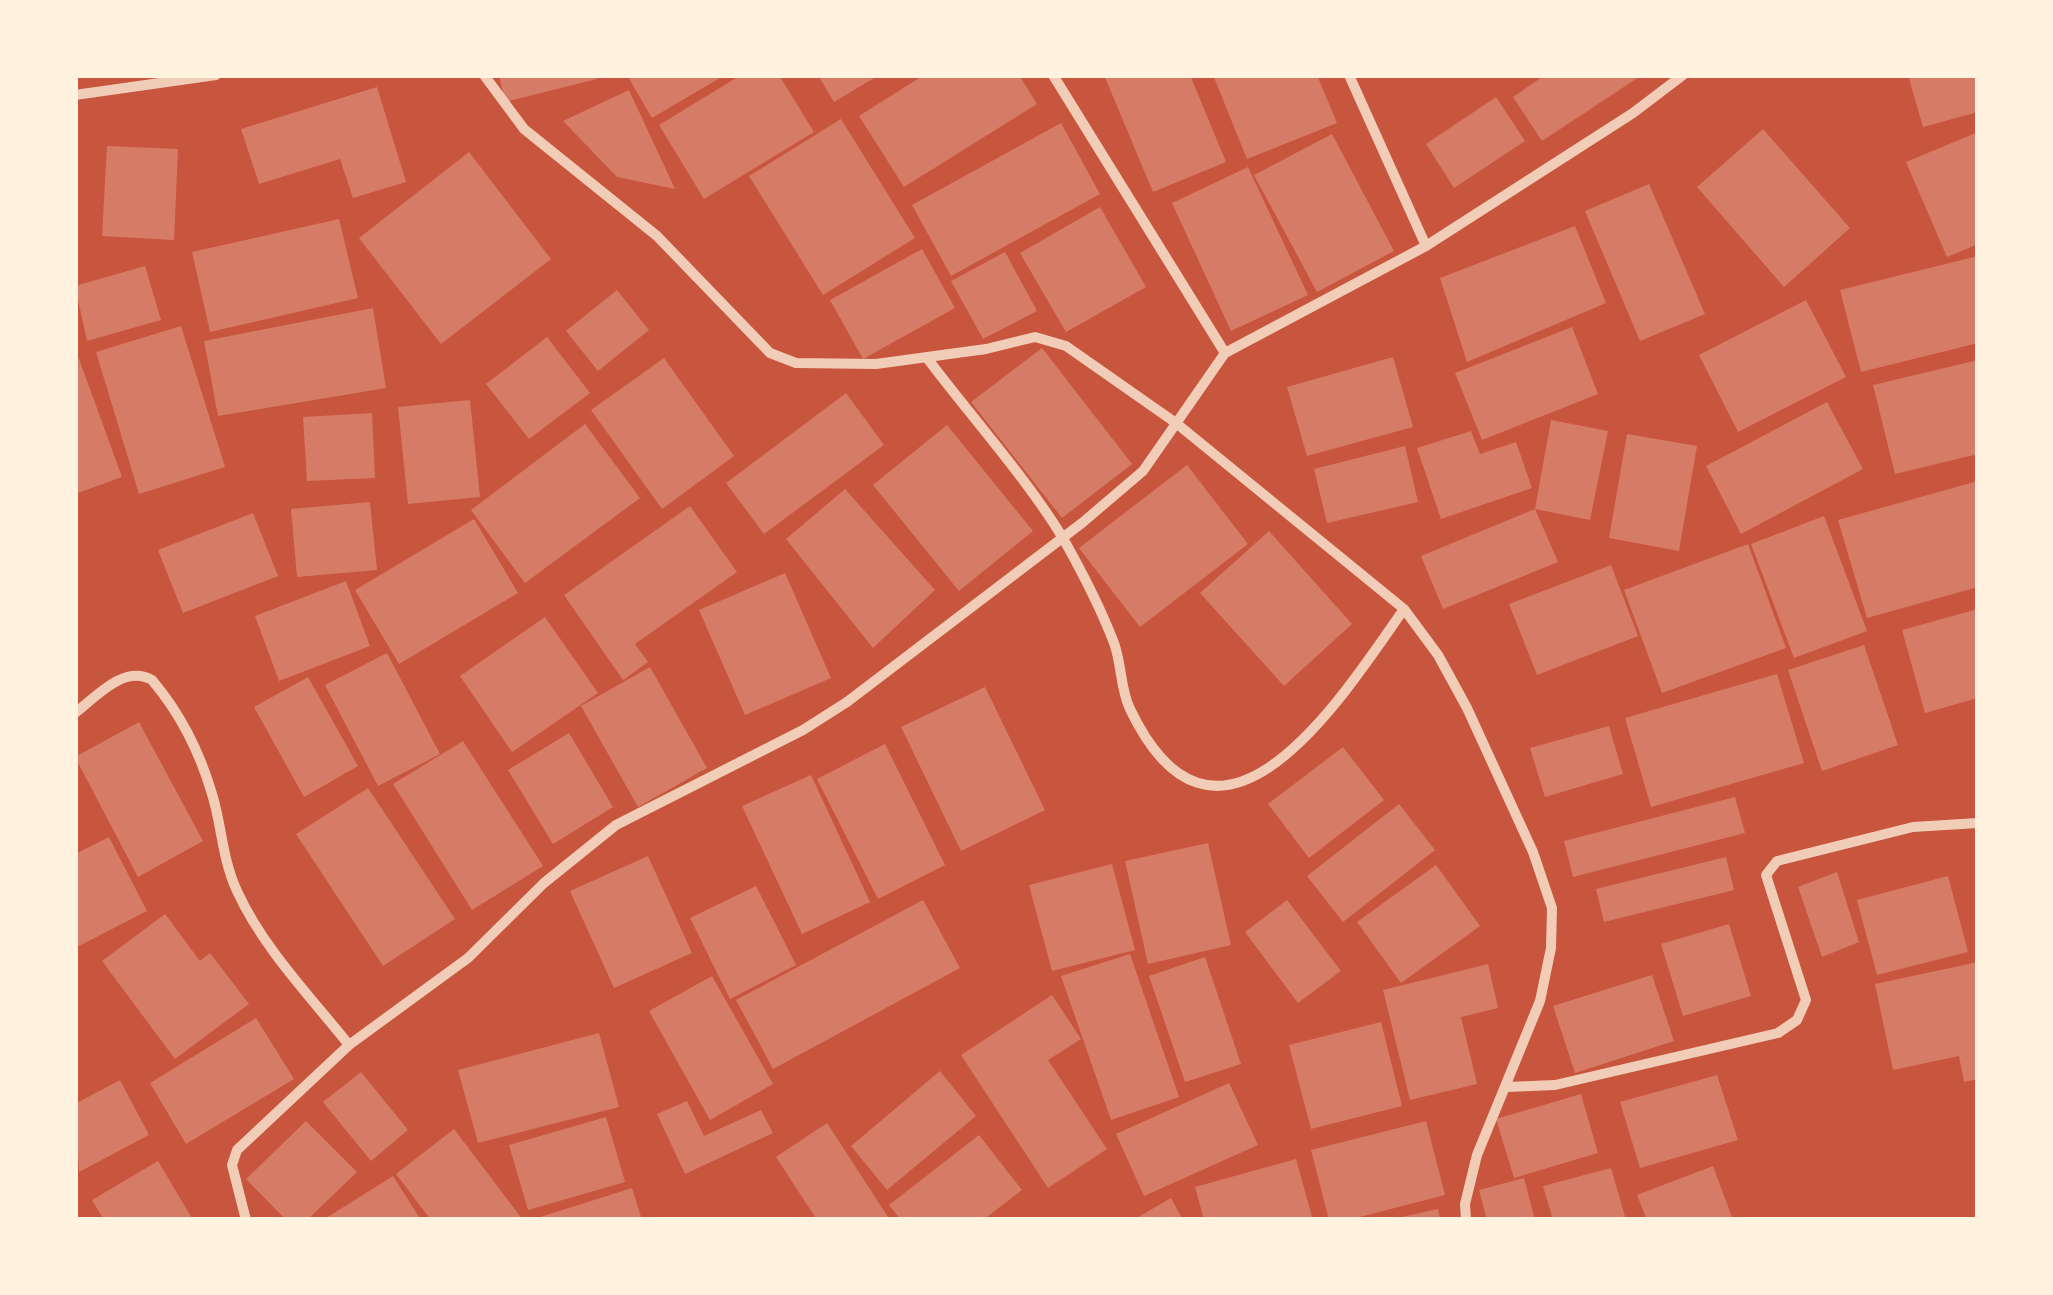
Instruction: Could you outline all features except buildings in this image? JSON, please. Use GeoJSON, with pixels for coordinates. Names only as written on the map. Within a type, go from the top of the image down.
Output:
{"type":"FeatureCollection","features":[{"type":"Feature","properties":{"kind":"street"},"geometry":{"type":"LineString","coordinates":[[75,94],[216,75]]}},
{"type":"Feature","properties":{"kind":"street"},"geometry":{"type":"LineString","coordinates":[[484,75],[524,129],[657,236],[770,353],[796,363],[828,365],[927,358],[1034,337],[1066,346],[1176,423],[1404,610],[1438,654],[1467,708],[1533,852],[1552,908],[1551,948],[1540,1001],[1478,1155],[1465,1204],[1466,1220]]}},
{"type":"Feature","properties":{"kind":"street"},"geometry":{"type":"LineString","coordinates":[[1053,75],[1224,353]]}},
{"type":"Feature","properties":{"kind":"street"},"geometry":{"type":"LineString","coordinates":[[1349,75],[1426,246]]}},
{"type":"Feature","properties":{"kind":"street"},"geometry":{"type":"LineString","coordinates":[[246,1220],[232,1165],[238,1150],[350,1045],[468,958],[544,884],[616,824],[803,730],[847,702],[1063,538],[1143,471],[1224,353],[1426,246],[1633,113],[1684,75]]}},
{"type":"Feature","properties":{"kind":"street"},"geometry":{"type":"LineString","coordinates":[[927,358],[1063,538],[1114,643],[1123,692],[1137,721],[1168,764],[1186,779],[1216,786],[1245,780],[1305,743],[1329,717],[1404,610]]}},
{"type":"Feature","properties":{"kind":"street"},"geometry":{"type":"LineString","coordinates":[[75,713],[119,679],[133,675],[152,680],[190,736],[213,796],[222,849],[236,890],[262,935],[350,1045]]}},
{"type":"Feature","properties":{"kind":"street"},"geometry":{"type":"LineString","coordinates":[[1507,1087],[1555,1085],[1778,1033],[1797,1020],[1806,1000],[1766,876],[1777,861],[1913,827],[1978,823]]}}]}
